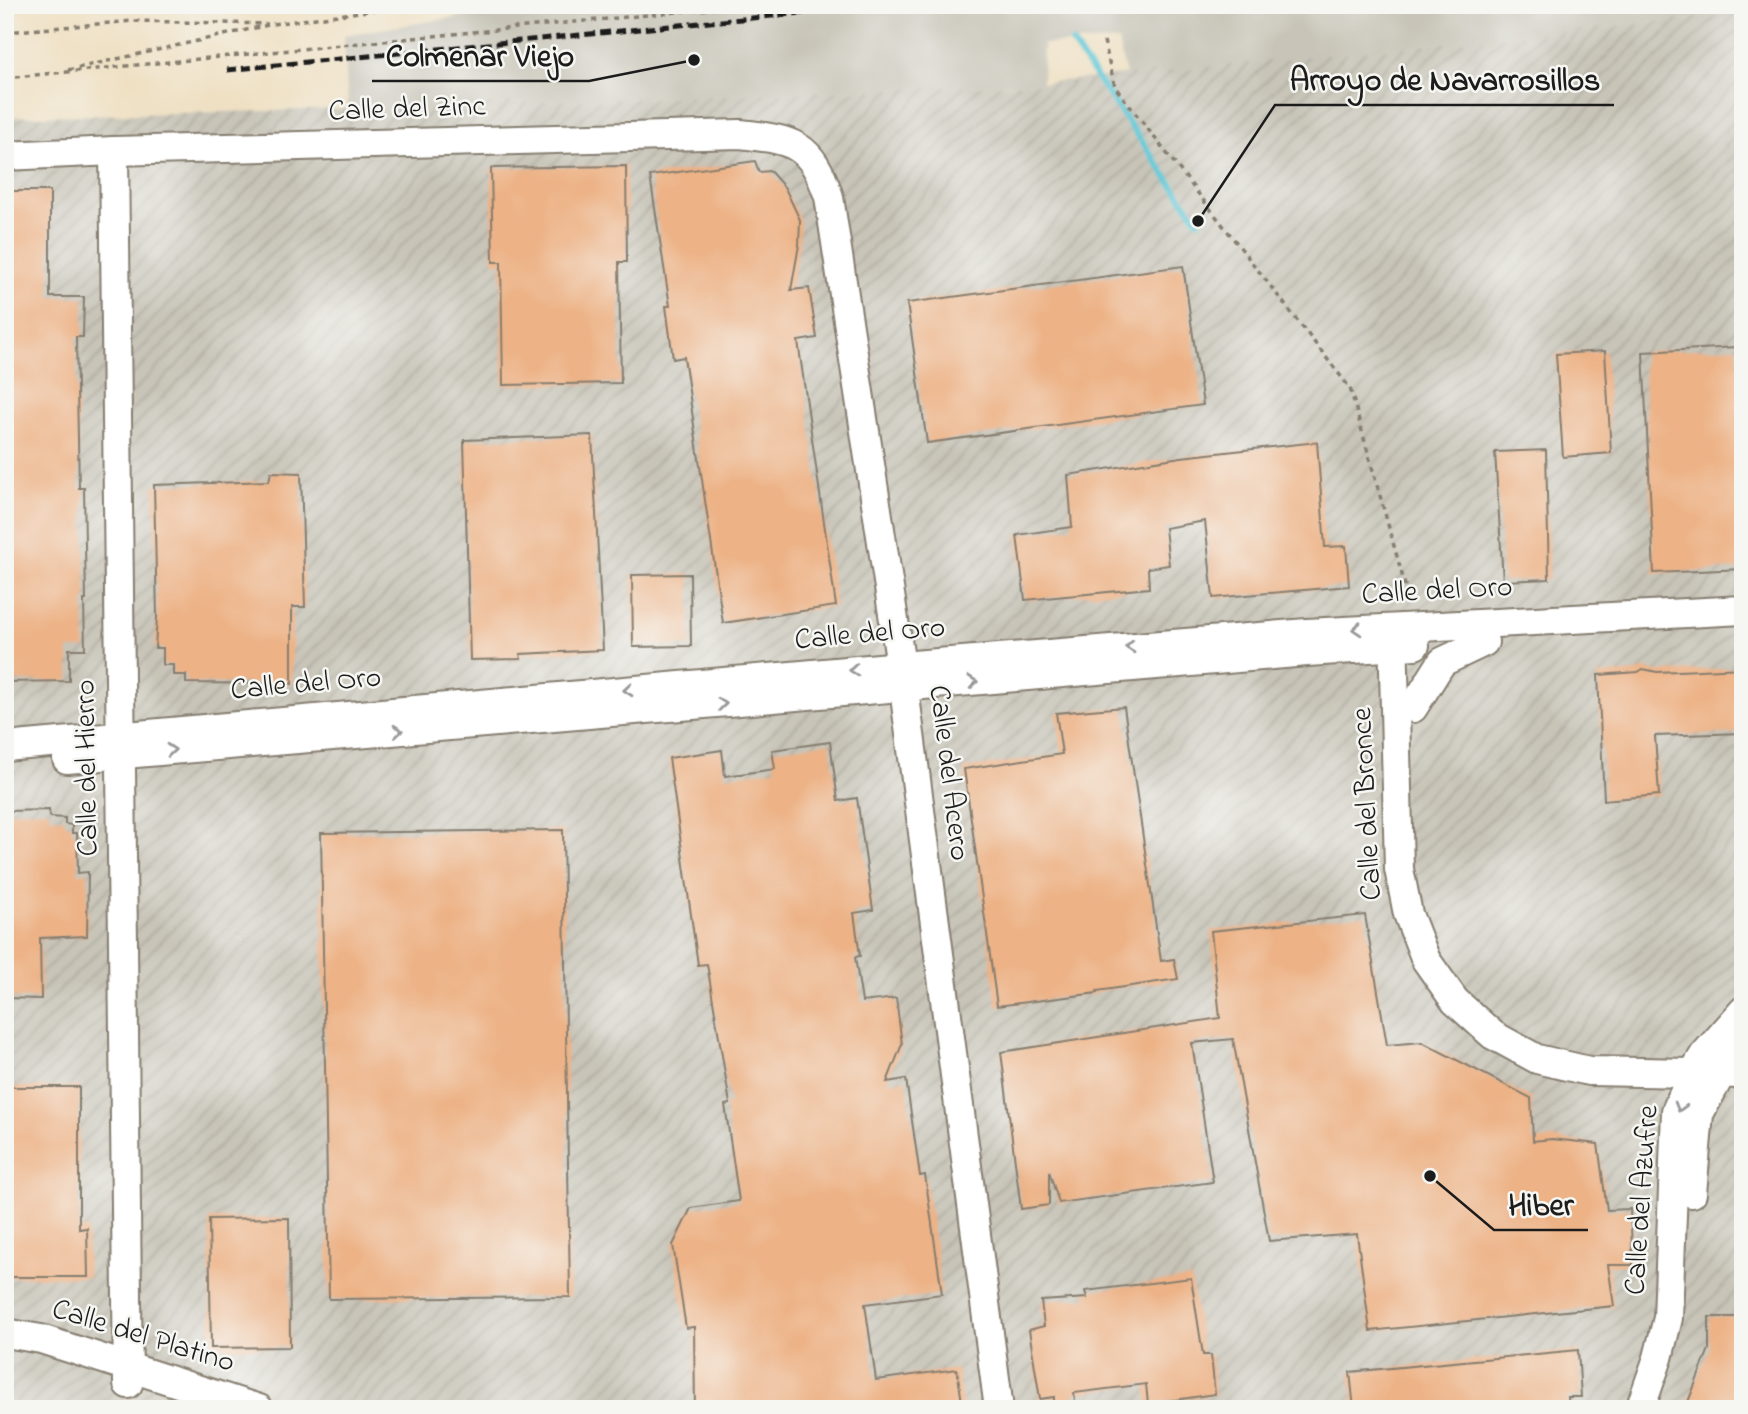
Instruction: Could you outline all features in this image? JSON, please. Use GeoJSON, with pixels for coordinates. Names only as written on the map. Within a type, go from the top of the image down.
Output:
{"type":"FeatureCollection","features":[{"type":"Feature","properties":{"kind":"street","name":"Calle del Zinc"},"geometry":{"type":"LineString","coordinates":[[5,156],[740,134],[777,138],[807,152]]}},
{"type":"Feature","properties":{"kind":"street","name":"Calle del Hierro"},"geometry":{"type":"LineString","coordinates":[[114,151],[129,1375]]}},
{"type":"Feature","properties":{"kind":"street","name":"Calle del Acero"},"geometry":{"type":"LineString","coordinates":[[807,152],[820,171],[829,197],[902,677],[999,1409]]}},
{"type":"Feature","properties":{"kind":"street","name":"Calle del Oro"},"geometry":{"type":"LineString","coordinates":[[5,747],[121,745],[902,677],[1743,610]]}},
{"type":"Feature","properties":{"kind":"street","name":"Calle del Oro"},"geometry":{"type":"LineString","coordinates":[[1402,636],[1484,642],[1743,628]]}},
{"type":"Feature","properties":{"kind":"street","name":"Calle del Bronce"},"geometry":{"type":"LineString","coordinates":[[1402,636],[1413,708],[1417,867],[1425,909],[1442,950],[1469,989],[1504,1019],[1544,1041],[1591,1053],[1725,1062]]}},
{"type":"Feature","properties":{"kind":"street","name":"Calle del Bronce"},"geometry":{"type":"LineString","coordinates":[[1402,636],[1399,869],[1408,914],[1426,960],[1455,1001],[1493,1035],[1537,1059],[1589,1071],[1725,1062]]}},
{"type":"Feature","properties":{"kind":"street"},"geometry":{"type":"LineString","coordinates":[[1413,708],[1442,662],[1484,642]]}},
{"type":"Feature","properties":{"kind":"street","name":"Calle del Oro"},"geometry":{"type":"LineString","coordinates":[[5,765],[121,745]]}},
{"type":"Feature","properties":{"kind":"street","name":"Calle del Azufre"},"geometry":{"type":"LineString","coordinates":[[1660,1409],[1676,1363],[1686,1321],[1699,1114],[1725,1062],[1743,1010]]}},
{"type":"Feature","properties":{"kind":"street","name":"Calle del Azufre"},"geometry":{"type":"LineString","coordinates":[[1640,1409],[1658,1358],[1668,1318],[1676,1111],[1725,1062]]}},
{"type":"Feature","properties":{"kind":"street","name":"Calle del Platino"},"geometry":{"type":"LineString","coordinates":[[5,1333],[41,1339],[202,1409]]}},
{"type":"Feature","properties":{"kind":"street","name":"Calle del Platino"},"geometry":{"type":"LineString","coordinates":[[5,1352],[129,1375],[259,1409]]}},
{"type":"Feature","properties":{"kind":"path"},"geometry":{"type":"LineString","coordinates":[[52,73],[273,24],[410,5]]}},
{"type":"Feature","properties":{"kind":"path"},"geometry":{"type":"LineString","coordinates":[[5,78],[749,5]]}},
{"type":"Feature","properties":{"kind":"path"},"geometry":{"type":"LineString","coordinates":[[5,32],[132,21],[273,24]]}},
{"type":"Feature","properties":{"kind":"path"},"geometry":{"type":"LineString","coordinates":[[1104,41],[1115,87],[1350,388],[1406,589],[1402,636]]}},
{"type":"Feature","properties":{"kind":"shaded area"},"geometry":{"type":"Polygon","coordinates":[[[532,5],[1743,5],[1743,13],[1126,75],[1118,41],[1043,44],[1042,83],[348,109],[344,35],[532,5]]]}},
{"type":"Feature","properties":{"kind":"shaded area"},"geometry":{"type":"Polygon","coordinates":[[[1743,13],[1743,1409],[5,1409],[5,117],[348,109],[1042,83],[1743,13]]]}},
{"type":"Feature","properties":{"kind":"building"},"geometry":{"type":"Polygon","coordinates":[[[755,161],[759,172],[770,171],[785,188],[800,220],[799,245],[791,290],[809,288],[817,338],[798,341],[836,606],[723,623],[684,357],[673,359],[666,306],[670,306],[650,176],[755,161]]]}},
{"type":"Feature","properties":{"kind":"building"},"geometry":{"type":"Polygon","coordinates":[[[626,166],[627,262],[619,262],[621,383],[503,385],[501,262],[493,262],[491,168],[626,166]]]}},
{"type":"Feature","properties":{"kind":"building"},"geometry":{"type":"Polygon","coordinates":[[[5,191],[50,191],[50,297],[84,297],[83,337],[76,337],[79,488],[84,488],[85,649],[69,649],[69,681],[5,682],[5,191]]]}},
{"type":"Feature","properties":{"kind":"building"},"geometry":{"type":"Polygon","coordinates":[[[1183,266],[1203,405],[927,443],[907,303],[1183,266]]]}},
{"type":"Feature","properties":{"kind":"building"},"geometry":{"type":"Polygon","coordinates":[[[1737,347],[1743,478],[1743,569],[1654,573],[1643,352],[1737,347]]]}},
{"type":"Feature","properties":{"kind":"building"},"geometry":{"type":"Polygon","coordinates":[[[1605,351],[1611,453],[1563,457],[1556,354],[1605,351]]]}},
{"type":"Feature","properties":{"kind":"building"},"geometry":{"type":"Polygon","coordinates":[[[592,435],[603,650],[520,654],[521,659],[470,660],[464,440],[592,435]]]}},
{"type":"Feature","properties":{"kind":"building"},"geometry":{"type":"Polygon","coordinates":[[[1317,442],[1325,547],[1346,546],[1349,586],[1213,598],[1205,521],[1165,528],[1169,565],[1148,568],[1149,588],[1025,600],[1017,535],[1072,527],[1068,475],[1181,457],[1317,442]]]}},
{"type":"Feature","properties":{"kind":"building"},"geometry":{"type":"Polygon","coordinates":[[[1546,450],[1549,579],[1503,581],[1495,452],[1546,450]]]}},
{"type":"Feature","properties":{"kind":"building"},"geometry":{"type":"Polygon","coordinates":[[[271,472],[301,473],[305,607],[292,607],[292,684],[186,683],[186,675],[173,675],[173,665],[163,665],[163,648],[155,648],[157,617],[154,485],[269,481],[271,472]]]}},
{"type":"Feature","properties":{"kind":"building"},"geometry":{"type":"Polygon","coordinates":[[[690,574],[691,646],[633,647],[632,575],[690,574]]]}},
{"type":"Feature","properties":{"kind":"building"},"geometry":{"type":"Polygon","coordinates":[[[1743,668],[1743,733],[1655,736],[1659,795],[1604,800],[1598,675],[1638,672],[1643,669],[1657,672],[1743,668]]]}},
{"type":"Feature","properties":{"kind":"building"},"geometry":{"type":"Polygon","coordinates":[[[1124,707],[1161,961],[1174,959],[1178,979],[997,1006],[964,769],[1062,754],[1056,713],[1124,707]]]}},
{"type":"Feature","properties":{"kind":"building"},"geometry":{"type":"Polygon","coordinates":[[[830,742],[838,801],[857,798],[873,910],[854,913],[860,956],[855,957],[862,1002],[896,998],[902,1044],[887,1082],[906,1079],[920,1176],[925,1175],[942,1294],[865,1304],[876,1380],[957,1369],[963,1409],[695,1409],[694,1327],[686,1328],[673,1245],[691,1208],[739,1201],[725,1105],[730,1104],[707,964],[698,965],[669,758],[722,750],[725,776],[775,769],[772,750],[830,742]]]}},
{"type":"Feature","properties":{"kind":"building"},"geometry":{"type":"Polygon","coordinates":[[[49,810],[50,817],[65,818],[65,824],[72,825],[72,833],[77,833],[78,873],[88,872],[87,936],[40,938],[41,999],[5,998],[5,811],[49,810]]]}},
{"type":"Feature","properties":{"kind":"building"},"geometry":{"type":"Polygon","coordinates":[[[563,830],[570,1297],[329,1299],[321,833],[563,830]]]}},
{"type":"Feature","properties":{"kind":"building"},"geometry":{"type":"Polygon","coordinates":[[[1365,915],[1387,1045],[1422,1042],[1531,1098],[1533,1141],[1552,1139],[1598,1144],[1607,1210],[1630,1209],[1633,1265],[1608,1265],[1614,1306],[1370,1331],[1357,1234],[1269,1241],[1233,1039],[1192,1043],[1213,1182],[1059,1203],[1049,1171],[1049,1205],[1021,1209],[1001,1052],[1220,1018],[1211,931],[1365,915]]]}},
{"type":"Feature","properties":{"kind":"building"},"geometry":{"type":"Polygon","coordinates":[[[5,1087],[79,1087],[79,1229],[87,1228],[88,1277],[5,1277],[5,1087]]]}},
{"type":"Feature","properties":{"kind":"building"},"geometry":{"type":"Polygon","coordinates":[[[289,1218],[290,1347],[211,1348],[209,1219],[289,1218]]]}},
{"type":"Feature","properties":{"kind":"building"},"geometry":{"type":"Polygon","coordinates":[[[1191,1278],[1203,1355],[1211,1355],[1215,1394],[1148,1404],[1146,1384],[1074,1393],[1076,1409],[1054,1409],[1054,1397],[1040,1399],[1029,1330],[1044,1326],[1041,1301],[1087,1298],[1085,1291],[1191,1278]]]}},
{"type":"Feature","properties":{"kind":"building"},"geometry":{"type":"Polygon","coordinates":[[[1709,1317],[1743,1317],[1743,1409],[1724,1409],[1724,1406],[1688,1402],[1709,1349],[1709,1317]]]}},
{"type":"Feature","properties":{"kind":"building"},"geometry":{"type":"Polygon","coordinates":[[[1578,1350],[1581,1397],[1568,1397],[1569,1409],[1354,1409],[1350,1372],[1578,1350]]]}},
{"type":"Feature","properties":{"kind":"waterway"},"geometry":{"type":"LineString","coordinates":[[1072,43],[1198,221]]}},
{"type":"Feature","properties":{"kind":"railway"},"geometry":{"type":"LineString","coordinates":[[227,70],[882,5]]}},
{"type":"Feature","properties":{"kind":"place","name":"Colmenar Viejo"},"geometry":{"type":"Point","coordinates":[694,60]}},
{"type":"Feature","properties":{"kind":"place","name":"Arroyo de Navarrosillos"},"geometry":{"type":"Point","coordinates":[1198,221]}},
{"type":"Feature","properties":{"kind":"place","name":"Hiber"},"geometry":{"type":"Point","coordinates":[1430,1176]}}]}
